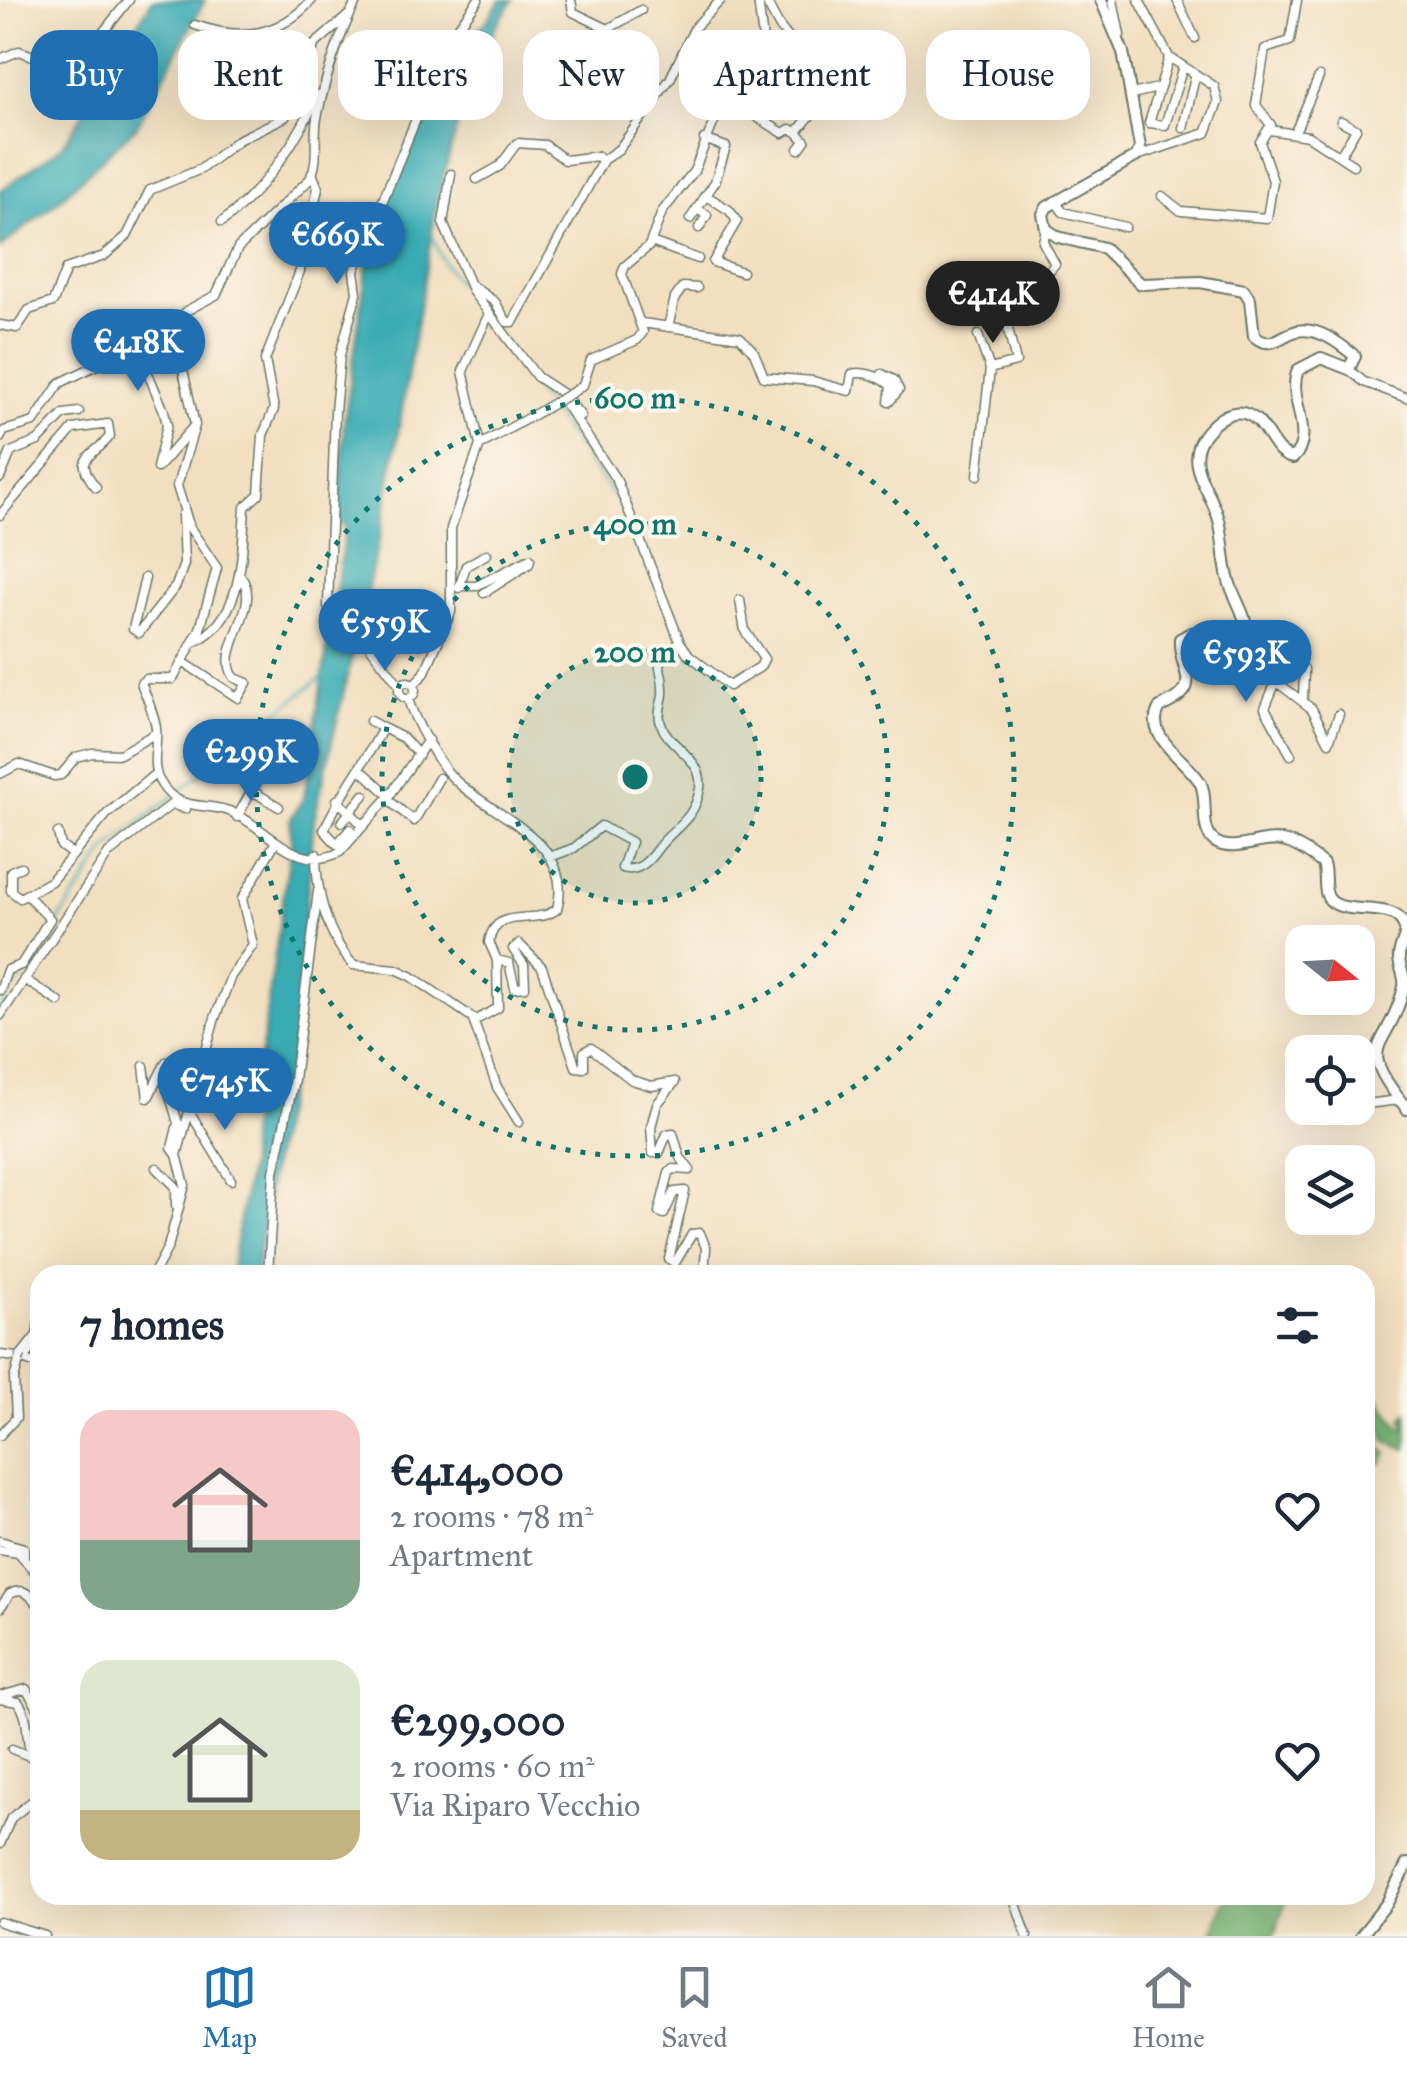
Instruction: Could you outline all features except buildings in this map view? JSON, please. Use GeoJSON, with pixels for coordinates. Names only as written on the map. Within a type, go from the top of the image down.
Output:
{"type":"FeatureCollection","features":[{"type":"Feature","properties":{"kind":"main road"},"geometry":{"type":"LineString","coordinates":[[1101,0],[1132,94],[1140,147],[1137,156],[1055,201],[1043,214],[1046,230],[1058,237],[1104,248],[1142,284],[1200,282],[1244,290],[1250,300],[1254,336],[1261,342],[1272,344],[1297,331],[1313,331],[1355,356],[1355,364],[1347,368],[1321,358],[1298,370],[1294,388],[1302,428],[1299,451],[1293,458],[1279,453],[1257,420],[1241,413],[1213,424],[1200,444],[1198,480],[1220,522],[1224,559],[1246,622],[1245,636],[1236,641],[1191,633],[1180,638],[1188,681],[1179,700],[1156,711],[1159,733],[1202,786],[1208,832],[1218,843],[1275,840],[1292,845],[1323,864],[1328,899],[1343,906],[1391,914],[1403,922],[1406,937],[1399,954],[1404,987],[1376,1052],[1377,1068],[1403,1104]]}},
{"type":"Feature","properties":{"kind":"main road"},"geometry":{"type":"LineString","coordinates":[[1360,1936],[1387,1904],[1407,1864]]}},
{"type":"Feature","properties":{"kind":"street"},"geometry":{"type":"LineString","coordinates":[[0,59],[19,51],[73,70],[129,0]]}},
{"type":"Feature","properties":{"kind":"street"},"geometry":{"type":"LineString","coordinates":[[195,25],[226,36],[265,33],[290,22],[312,0]]}},
{"type":"Feature","properties":{"kind":"street"},"geometry":{"type":"LineString","coordinates":[[222,222],[242,206],[294,145],[357,0]]}},
{"type":"Feature","properties":{"kind":"street"},"geometry":{"type":"LineString","coordinates":[[473,1020],[498,1008],[496,960],[489,942],[500,922],[508,917],[546,916],[557,909],[558,874],[550,857],[505,812],[455,780],[430,749],[400,686],[365,640],[332,609],[336,412],[340,355],[357,293],[354,270],[447,43],[478,0]]}},
{"type":"Feature","properties":{"kind":"street"},"geometry":{"type":"LineString","coordinates":[[571,0],[573,12],[608,30],[641,10]]}},
{"type":"Feature","properties":{"kind":"street"},"geometry":{"type":"LineString","coordinates":[[477,179],[500,166],[517,143],[545,145],[565,160],[600,158],[619,148],[670,79],[695,27],[720,0]]}},
{"type":"Feature","properties":{"kind":"street"},"geometry":{"type":"LineString","coordinates":[[762,0],[764,30]]}},
{"type":"Feature","properties":{"kind":"street"},"geometry":{"type":"LineString","coordinates":[[762,0],[782,30]]}},
{"type":"Feature","properties":{"kind":"street"},"geometry":{"type":"LineString","coordinates":[[1113,0],[1117,39]]}},
{"type":"Feature","properties":{"kind":"street"},"geometry":{"type":"LineString","coordinates":[[1137,156],[1211,127],[1218,92],[1168,58],[1140,0]]}},
{"type":"Feature","properties":{"kind":"street"},"geometry":{"type":"LineString","coordinates":[[1177,0],[1195,38]]}},
{"type":"Feature","properties":{"kind":"street"},"geometry":{"type":"LineString","coordinates":[[1162,196],[1176,210],[1245,214],[1263,220],[1272,180],[1260,142],[1270,130],[1269,121],[1256,105],[1258,66],[1265,49],[1290,41],[1298,0]]}},
{"type":"Feature","properties":{"kind":"street"},"geometry":{"type":"LineString","coordinates":[[0,325],[17,328],[29,310],[53,302],[66,269],[104,256],[127,236],[150,190],[201,170],[238,140],[285,118],[303,89],[314,45],[350,14]]}},
{"type":"Feature","properties":{"kind":"street"},"geometry":{"type":"LineString","coordinates":[[1168,58],[1149,123],[1165,125],[1182,70]]}},
{"type":"Feature","properties":{"kind":"street"},"geometry":{"type":"LineString","coordinates":[[1183,128],[1195,77]]}},
{"type":"Feature","properties":{"kind":"street"},"geometry":{"type":"LineString","coordinates":[[1294,132],[1318,78]]}},
{"type":"Feature","properties":{"kind":"street"},"geometry":{"type":"LineString","coordinates":[[183,662],[238,698],[244,693],[248,683],[235,678],[229,663],[247,593],[241,577],[244,507],[258,494],[263,435],[274,415],[265,360],[300,272],[318,188],[312,174],[314,130],[325,81]]}},
{"type":"Feature","properties":{"kind":"street"},"geometry":{"type":"LineString","coordinates":[[1132,94],[1158,88]]}},
{"type":"Feature","properties":{"kind":"street"},"geometry":{"type":"LineString","coordinates":[[480,445],[573,392],[583,384],[591,360],[637,340],[643,332],[622,274],[651,242],[662,212],[694,172],[714,120]]}},
{"type":"Feature","properties":{"kind":"street"},"geometry":{"type":"LineString","coordinates":[[762,120],[783,133],[797,132],[807,120]]}},
{"type":"Feature","properties":{"kind":"street"},"geometry":{"type":"LineString","coordinates":[[1340,156],[1356,129],[1341,121]]}},
{"type":"Feature","properties":{"kind":"street"},"geometry":{"type":"LineString","coordinates":[[1270,130],[1294,132],[1353,164]]}},
{"type":"Feature","properties":{"kind":"street"},"geometry":{"type":"LineString","coordinates":[[797,132],[805,140],[799,149]]}},
{"type":"Feature","properties":{"kind":"street"},"geometry":{"type":"LineString","coordinates":[[690,219],[705,196],[726,147],[704,139]]}},
{"type":"Feature","properties":{"kind":"street"},"geometry":{"type":"LineString","coordinates":[[471,285],[495,302],[507,322],[516,318],[600,158]]}},
{"type":"Feature","properties":{"kind":"street"},"geometry":{"type":"LineString","coordinates":[[145,578],[133,629],[136,633],[176,586],[184,564],[180,550],[183,510],[177,474],[192,443],[194,425],[174,340],[177,320],[216,295],[238,248],[302,190],[312,174]]}},
{"type":"Feature","properties":{"kind":"street"},"geometry":{"type":"LineString","coordinates":[[452,174],[444,223],[488,317],[537,377],[574,404],[616,481],[680,642],[727,686],[760,666],[764,659],[745,631],[740,600]]}},
{"type":"Feature","properties":{"kind":"street"},"geometry":{"type":"LineString","coordinates":[[705,196],[729,210],[737,221],[713,262],[742,272]]}},
{"type":"Feature","properties":{"kind":"street"},"geometry":{"type":"LineString","coordinates":[[1055,201],[1063,212],[1125,227]]}},
{"type":"Feature","properties":{"kind":"street"},"geometry":{"type":"LineString","coordinates":[[696,209],[707,215],[699,228]]}},
{"type":"Feature","properties":{"kind":"street"},"geometry":{"type":"LineString","coordinates":[[990,370],[1016,362],[1007,328],[1010,320],[1040,307],[1041,280],[1055,261],[1043,242],[1046,230]]}},
{"type":"Feature","properties":{"kind":"street"},"geometry":{"type":"LineString","coordinates":[[651,242],[698,259]]}},
{"type":"Feature","properties":{"kind":"street"},"geometry":{"type":"LineString","coordinates":[[668,327],[674,298],[683,287],[696,288]]}},
{"type":"Feature","properties":{"kind":"street"},"geometry":{"type":"LineString","coordinates":[[453,601],[451,528],[480,445],[463,379],[488,317]]}},
{"type":"Feature","properties":{"kind":"street"},"geometry":{"type":"LineString","coordinates":[[642,322],[740,336],[754,352],[764,377],[813,382],[843,392],[849,391],[852,374],[857,372],[885,380],[891,386],[890,402],[899,390],[894,380],[882,374]]}},
{"type":"Feature","properties":{"kind":"street"},"geometry":{"type":"LineString","coordinates":[[0,438],[4,431],[34,422],[60,383],[97,365],[123,330],[129,329],[164,410],[167,425],[158,468],[194,425]]}},
{"type":"Feature","properties":{"kind":"street"},"geometry":{"type":"LineString","coordinates":[[978,335],[990,370],[978,475]]}},
{"type":"Feature","properties":{"kind":"street"},"geometry":{"type":"LineString","coordinates":[[1347,368],[1364,382],[1407,398]]}},
{"type":"Feature","properties":{"kind":"street"},"geometry":{"type":"LineString","coordinates":[[562,399],[583,425]]}},
{"type":"Feature","properties":{"kind":"street"},"geometry":{"type":"LineString","coordinates":[[0,478],[11,452],[38,441],[64,414],[79,412]]}},
{"type":"Feature","properties":{"kind":"street"},"geometry":{"type":"LineString","coordinates":[[0,515],[73,430],[108,424],[110,436],[89,452],[84,466],[96,487]]}},
{"type":"Feature","properties":{"kind":"street"},"geometry":{"type":"LineString","coordinates":[[183,510],[217,568],[194,642],[183,662],[168,682],[146,678],[142,683],[156,733],[158,779],[171,798],[198,808],[228,811],[288,852],[336,855],[352,832]]}},
{"type":"Feature","properties":{"kind":"street"},"geometry":{"type":"LineString","coordinates":[[408,698],[424,674],[466,566],[486,554]]}},
{"type":"Feature","properties":{"kind":"street"},"geometry":{"type":"LineString","coordinates":[[459,586],[476,586],[530,559],[530,564],[484,593]]}},
{"type":"Feature","properties":{"kind":"street"},"geometry":{"type":"LineString","coordinates":[[194,642],[222,616],[241,577]]}},
{"type":"Feature","properties":{"kind":"street"},"geometry":{"type":"LineString","coordinates":[[1245,636],[1261,648],[1278,683],[1303,700],[1330,742],[1338,714]]}},
{"type":"Feature","properties":{"kind":"street"},"geometry":{"type":"LineString","coordinates":[[550,857],[578,845],[601,826],[631,842],[622,868],[628,870],[647,864],[663,842],[686,825],[700,783],[694,763],[662,727],[663,691],[658,672],[661,658],[680,642]]}},
{"type":"Feature","properties":{"kind":"street"},"geometry":{"type":"LineString","coordinates":[[1303,700],[1304,669]]}},
{"type":"Feature","properties":{"kind":"street"},"geometry":{"type":"LineString","coordinates":[[400,686],[406,681],[414,684]]}},
{"type":"Feature","properties":{"kind":"street"},"geometry":{"type":"LineString","coordinates":[[1278,683],[1265,708],[1291,755]]}},
{"type":"Feature","properties":{"kind":"street"},"geometry":{"type":"LineString","coordinates":[[370,720],[403,738],[419,755]]}},
{"type":"Feature","properties":{"kind":"street"},"geometry":{"type":"LineString","coordinates":[[383,728],[373,754],[336,800],[324,830],[333,844],[363,825],[389,797],[428,740]]}},
{"type":"Feature","properties":{"kind":"street"},"geometry":{"type":"LineString","coordinates":[[237,817],[286,730],[292,734]]}},
{"type":"Feature","properties":{"kind":"street"},"geometry":{"type":"LineString","coordinates":[[0,774],[18,764],[54,776],[76,758],[92,752],[120,754],[156,733]]}},
{"type":"Feature","properties":{"kind":"street"},"geometry":{"type":"LineString","coordinates":[[360,769],[414,821],[439,778]]}},
{"type":"Feature","properties":{"kind":"street"},"geometry":{"type":"LineString","coordinates":[[21,868],[12,871],[11,891],[20,898],[51,881],[118,803],[158,779]]}},
{"type":"Feature","properties":{"kind":"street"},"geometry":{"type":"LineString","coordinates":[[345,790],[373,814]]}},
{"type":"Feature","properties":{"kind":"street"},"geometry":{"type":"LineString","coordinates":[[254,792],[279,807]]}},
{"type":"Feature","properties":{"kind":"street"},"geometry":{"type":"LineString","coordinates":[[336,800],[363,825]]}},
{"type":"Feature","properties":{"kind":"street"},"geometry":{"type":"LineString","coordinates":[[342,822],[360,800]]}},
{"type":"Feature","properties":{"kind":"street"},"geometry":{"type":"LineString","coordinates":[[0,1016],[110,853],[172,804],[196,812],[198,808]]}},
{"type":"Feature","properties":{"kind":"street"},"geometry":{"type":"LineString","coordinates":[[331,812],[352,832]]}},
{"type":"Feature","properties":{"kind":"street"},"geometry":{"type":"LineString","coordinates":[[58,833],[61,846],[73,855]]}},
{"type":"Feature","properties":{"kind":"street"},"geometry":{"type":"LineString","coordinates":[[177,1155],[215,1018],[232,976],[252,946],[242,899],[275,843]]}},
{"type":"Feature","properties":{"kind":"street"},"geometry":{"type":"LineString","coordinates":[[269,1265],[274,1172],[294,1079],[318,891],[315,854]]}},
{"type":"Feature","properties":{"kind":"street"},"geometry":{"type":"LineString","coordinates":[[318,891],[340,948],[353,965],[396,969],[456,1004],[473,1020],[496,1087],[519,1122]]}},
{"type":"Feature","properties":{"kind":"street"},"geometry":{"type":"LineString","coordinates":[[0,990],[7,970],[21,965],[50,918],[29,896]]}},
{"type":"Feature","properties":{"kind":"street"},"geometry":{"type":"LineString","coordinates":[[496,960],[504,958],[510,963],[519,990],[526,982],[524,965],[514,952],[516,946],[521,945],[539,962],[552,1008],[579,1069],[586,1066],[584,1052],[590,1048],[632,1080],[652,1086],[675,1082],[657,1104],[651,1127],[653,1153],[659,1153],[667,1134],[672,1132],[680,1157],[690,1170],[673,1168],[669,1173],[659,1212],[664,1214],[674,1192],[684,1192],[669,1259],[674,1263],[689,1238],[700,1233],[706,1248],[705,1265]]}},
{"type":"Feature","properties":{"kind":"street"},"geometry":{"type":"LineString","coordinates":[[24,979],[59,1002]]}},
{"type":"Feature","properties":{"kind":"street"},"geometry":{"type":"LineString","coordinates":[[144,1066],[148,1098],[166,1062],[172,1068],[167,1086],[178,1123],[172,1148],[185,1185],[157,1265]]}},
{"type":"Feature","properties":{"kind":"street"},"geometry":{"type":"LineString","coordinates":[[1375,1105],[1403,1104]]}},
{"type":"Feature","properties":{"kind":"street"},"geometry":{"type":"LineString","coordinates":[[191,1114],[222,1172],[231,1180]]}},
{"type":"Feature","properties":{"kind":"street"},"geometry":{"type":"LineString","coordinates":[[157,1168],[176,1187],[178,1210]]}},
{"type":"Feature","properties":{"kind":"street"},"geometry":{"type":"LineString","coordinates":[[0,1435],[16,1418],[21,1358],[30,1346]]}},
{"type":"Feature","properties":{"kind":"street"},"geometry":{"type":"LineString","coordinates":[[3,1352],[30,1361]]}},
{"type":"Feature","properties":{"kind":"street"},"geometry":{"type":"LineString","coordinates":[[0,1541],[24,1548],[24,1558]]}},
{"type":"Feature","properties":{"kind":"street"},"geometry":{"type":"LineString","coordinates":[[0,1550],[24,1558],[30,1565]]}},
{"type":"Feature","properties":{"kind":"street"},"geometry":{"type":"LineString","coordinates":[[0,1608],[10,1594],[20,1590],[30,1594]]}},
{"type":"Feature","properties":{"kind":"street"},"geometry":{"type":"LineString","coordinates":[[0,1698],[26,1689],[30,1695]]}},
{"type":"Feature","properties":{"kind":"street"},"geometry":{"type":"LineString","coordinates":[[0,1698],[18,1702],[23,1708],[29,1756],[12,1749]]}},
{"type":"Feature","properties":{"kind":"street"},"geometry":{"type":"LineString","coordinates":[[0,1844],[11,1818],[30,1803]]}},
{"type":"Feature","properties":{"kind":"street"},"geometry":{"type":"LineString","coordinates":[[1016,1905],[1027,1936]]}},
{"type":"Feature","properties":{"kind":"street"},"geometry":{"type":"LineString","coordinates":[[0,1922],[45,1936]]}},
{"type":"Feature","properties":{"kind":"green space"},"geometry":{"type":"Polygon","coordinates":[[[1375,1398],[1379,1398],[1400,1427],[1406,1427],[1402,1418],[1407,1413],[1407,1449],[1386,1442],[1381,1422],[1377,1421],[1380,1447],[1387,1453],[1382,1463],[1375,1465],[1375,1398]]]}},
{"type":"Feature","properties":{"kind":"green space"},"geometry":{"type":"Polygon","coordinates":[[[1222,1905],[1284,1905],[1274,1936],[1211,1936],[1222,1905]]]}},
{"type":"Feature","properties":{"kind":"water"},"geometry":{"type":"Polygon","coordinates":[[[152,0],[205,0],[189,30],[178,30],[178,50],[158,87],[158,30],[134,30],[152,0]]]}},
{"type":"Feature","properties":{"kind":"water"},"geometry":{"type":"Polygon","coordinates":[[[500,0],[513,0],[493,30],[475,30],[486,23],[500,0]]]}},
{"type":"Feature","properties":{"kind":"water"},"geometry":{"type":"Polygon","coordinates":[[[79,120],[140,120],[59,200],[0,248],[0,191],[60,148],[79,120]]]}},
{"type":"Feature","properties":{"kind":"water"},"geometry":{"type":"Polygon","coordinates":[[[422,120],[459,120],[438,197],[383,522],[314,820],[292,1068],[270,1175],[257,1265],[232,1265],[249,1166],[249,1135],[291,844],[290,820],[304,797],[345,530],[338,516],[344,423],[367,265],[388,199],[422,120]]]}},
{"type":"Feature","properties":{"kind":"waterway"},"geometry":{"type":"LineString","coordinates":[[432,236],[444,264],[484,318]]}},
{"type":"Feature","properties":{"kind":"waterway"},"geometry":{"type":"LineString","coordinates":[[488,325],[545,403]]}},
{"type":"Feature","properties":{"kind":"waterway"},"geometry":{"type":"LineString","coordinates":[[550,409],[620,505]]}},
{"type":"Feature","properties":{"kind":"waterway"},"geometry":{"type":"LineString","coordinates":[[0,1008],[107,849],[323,676]]}}]}
